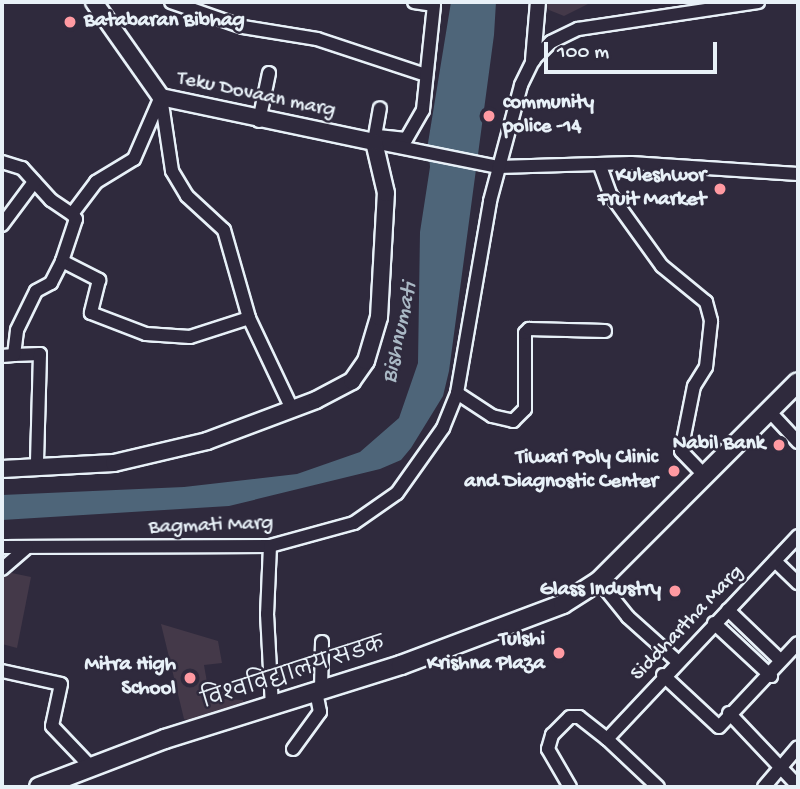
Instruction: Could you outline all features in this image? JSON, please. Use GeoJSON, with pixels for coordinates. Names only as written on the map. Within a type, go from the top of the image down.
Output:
{"type":"FeatureCollection","features":[{"type":"Feature","properties":{"kind":"main road","name":"Teku Dovaan marg"},"geometry":{"type":"LineString","coordinates":[[94,2],[161,97],[259,121],[374,139]]}},
{"type":"Feature","properties":{"kind":"main road"},"geometry":{"type":"LineString","coordinates":[[2,469],[37,464],[114,463],[207,441],[292,409],[352,381],[366,361],[379,317],[385,265],[386,193],[374,139]]}},
{"type":"Feature","properties":{"kind":"main road","name":"विश्वविद्यालय सडक"},"geometry":{"type":"LineString","coordinates":[[45,787],[92,768],[563,604],[598,582],[629,553],[798,382]]}},
{"type":"Feature","properties":{"kind":"street"},"geometry":{"type":"LineString","coordinates":[[172,2],[243,27],[317,39],[426,75]]}},
{"type":"Feature","properties":{"kind":"street"},"geometry":{"type":"LineString","coordinates":[[374,139],[408,137],[423,110],[434,5],[414,2]]}},
{"type":"Feature","properties":{"kind":"street"},"geometry":{"type":"LineString","coordinates":[[533,60],[538,2]]}},
{"type":"Feature","properties":{"kind":"street","name":"Bagmati Marg"},"geometry":{"type":"LineString","coordinates":[[2,547],[270,546],[354,523],[397,493],[443,428],[457,393],[476,267],[498,185],[498,167],[520,85],[533,60],[551,42],[578,29],[758,2]]}},
{"type":"Feature","properties":{"kind":"street"},"geometry":{"type":"LineString","coordinates":[[259,121],[269,73]]}},
{"type":"Feature","properties":{"kind":"street"},"geometry":{"type":"LineString","coordinates":[[72,214],[96,183],[134,159],[161,97]]}},
{"type":"Feature","properties":{"kind":"street"},"geometry":{"type":"LineString","coordinates":[[161,97],[172,171],[187,196],[224,230],[248,318],[292,409]]}},
{"type":"Feature","properties":{"kind":"street"},"geometry":{"type":"LineString","coordinates":[[374,139],[380,108]]}},
{"type":"Feature","properties":{"kind":"street"},"geometry":{"type":"LineString","coordinates":[[374,139],[397,149],[498,167],[631,163],[798,174]]}},
{"type":"Feature","properties":{"kind":"street"},"geometry":{"type":"LineString","coordinates":[[2,162],[22,168],[76,219],[62,261],[51,283],[36,291],[8,356],[40,354],[37,464]]}},
{"type":"Feature","properties":{"kind":"street"},"geometry":{"type":"LineString","coordinates":[[600,166],[610,194],[662,266],[706,302],[711,321],[706,367],[694,386],[681,451],[706,477]]}},
{"type":"Feature","properties":{"kind":"street"},"geometry":{"type":"LineString","coordinates":[[2,225],[34,182]]}},
{"type":"Feature","properties":{"kind":"street"},"geometry":{"type":"LineString","coordinates":[[62,261],[99,280],[91,313],[146,334],[190,337],[248,318]]}},
{"type":"Feature","properties":{"kind":"street"},"geometry":{"type":"LineString","coordinates":[[457,393],[492,416],[513,421],[525,409],[525,333],[529,329],[605,331]]}},
{"type":"Feature","properties":{"kind":"street"},"geometry":{"type":"LineString","coordinates":[[770,412],[798,442]]}},
{"type":"Feature","properties":{"kind":"street","name":"Siddhartha Marg"},"geometry":{"type":"LineString","coordinates":[[607,739],[663,675],[798,536]]}},
{"type":"Feature","properties":{"kind":"street"},"geometry":{"type":"LineString","coordinates":[[270,546],[267,614],[272,706]]}},
{"type":"Feature","properties":{"kind":"street"},"geometry":{"type":"LineString","coordinates":[[2,569],[27,547]]}},
{"type":"Feature","properties":{"kind":"street"},"geometry":{"type":"LineString","coordinates":[[775,561],[798,583]]}},
{"type":"Feature","properties":{"kind":"street"},"geometry":{"type":"LineString","coordinates":[[598,582],[628,617],[677,661]]}},
{"type":"Feature","properties":{"kind":"street"},"geometry":{"type":"LineString","coordinates":[[728,610],[780,660]]}},
{"type":"Feature","properties":{"kind":"street"},"geometry":{"type":"LineString","coordinates":[[714,623],[771,676]]}},
{"type":"Feature","properties":{"kind":"street"},"geometry":{"type":"LineString","coordinates":[[293,749],[320,712],[318,691],[322,642]]}},
{"type":"Feature","properties":{"kind":"street"},"geometry":{"type":"LineString","coordinates":[[663,675],[719,727],[729,712],[771,676],[780,660],[798,643]]}},
{"type":"Feature","properties":{"kind":"street"},"geometry":{"type":"LineString","coordinates":[[2,671],[61,684],[52,726],[92,768]]}},
{"type":"Feature","properties":{"kind":"street"},"geometry":{"type":"LineString","coordinates":[[729,712],[778,768],[798,786]]}},
{"type":"Feature","properties":{"kind":"street"},"geometry":{"type":"LineString","coordinates":[[570,787],[548,749],[552,734],[570,717],[579,717],[607,739],[659,787]]}},
{"type":"Feature","properties":{"kind":"street"},"geometry":{"type":"LineString","coordinates":[[764,787],[798,747]]}},
{"type":"Feature","properties":{"kind":"shaded area"},"geometry":{"type":"Polygon","coordinates":[[[544,2],[592,2],[564,16],[549,10],[544,2]]]}},
{"type":"Feature","properties":{"kind":"shaded area"},"geometry":{"type":"Polygon","coordinates":[[[2,571],[31,577],[17,648],[2,644],[2,571]]]}},
{"type":"Feature","properties":{"kind":"shaded area","name":"Mitra High School"},"geometry":{"type":"Polygon","coordinates":[[[161,624],[218,641],[222,663],[204,665],[209,694],[223,692],[224,699],[243,700],[244,709],[204,724],[184,719],[161,624]]]}},
{"type":"Feature","properties":{"kind":"water"},"geometry":{"type":"Polygon","coordinates":[[[451,2],[496,2],[494,35],[449,371],[443,396],[401,460],[380,469],[229,506],[2,520],[2,495],[184,487],[297,474],[360,452],[399,418],[418,363],[420,232],[430,167],[428,143],[451,2]]]}},
{"type":"Feature","properties":{"kind":"place","name":"Batabaran Bibhag"},"geometry":{"type":"Point","coordinates":[70,22]}},
{"type":"Feature","properties":{"kind":"place","name":"community police -14"},"geometry":{"type":"Point","coordinates":[489,116]}},
{"type":"Feature","properties":{"kind":"place","name":"Kuleshwor Fruit Market"},"geometry":{"type":"Point","coordinates":[720,189]}},
{"type":"Feature","properties":{"kind":"place","name":"Nabil Bank"},"geometry":{"type":"Point","coordinates":[779,445]}},
{"type":"Feature","properties":{"kind":"place","name":"Tiwari Poly Clinic and Diagnostic Center"},"geometry":{"type":"Point","coordinates":[674,471]}},
{"type":"Feature","properties":{"kind":"place","name":"Glass Industry"},"geometry":{"type":"Point","coordinates":[675,591]}},
{"type":"Feature","properties":{"kind":"place","name":"Tulshi Krishna Plaza"},"geometry":{"type":"Point","coordinates":[559,653]}},
{"type":"Feature","properties":{"kind":"place","name":"Mitra High School"},"geometry":{"type":"Point","coordinates":[190,678]}},
{"type":"Feature","properties":{"kind":"water label","name":"Bishnumati"},"geometry":{"type":"Point","coordinates":[401,333]}}]}
